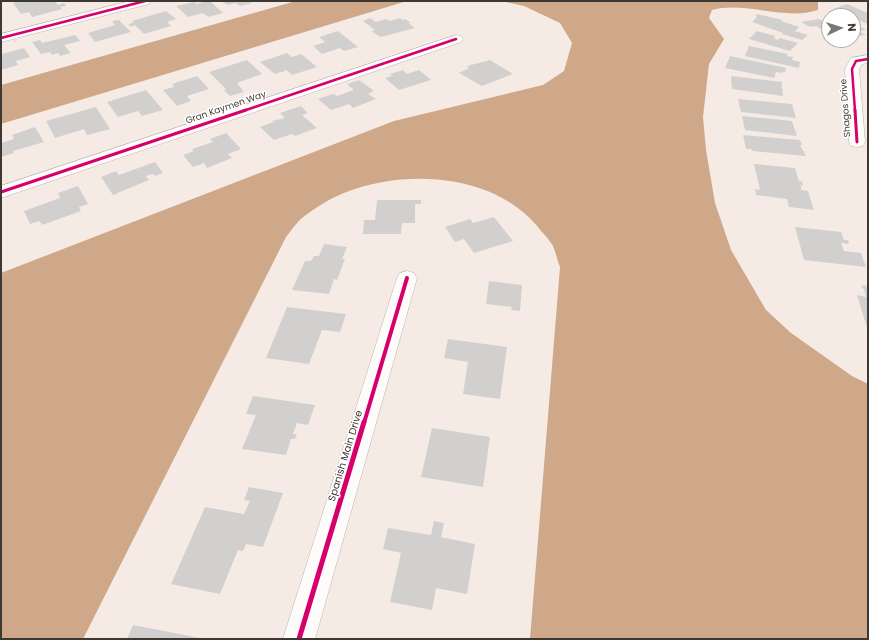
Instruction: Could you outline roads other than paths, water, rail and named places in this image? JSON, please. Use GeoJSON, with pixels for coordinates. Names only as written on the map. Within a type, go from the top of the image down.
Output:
{"type":"FeatureCollection","features":[{"type":"Feature","properties":{"kind":"street"},"geometry":{"type":"LineString","coordinates":[[1,38],[145,1]]}},
{"type":"Feature","properties":{"kind":"street","name":"Gran Kaymen Way"},"geometry":{"type":"LineString","coordinates":[[1,192],[456,39]]}},
{"type":"Feature","properties":{"kind":"street","name":"Shagos Drive"},"geometry":{"type":"LineString","coordinates":[[856,142],[852,69],[856,61],[868,59]]}},
{"type":"Feature","properties":{"kind":"street","name":"Spanish Main Drive"},"geometry":{"type":"LineString","coordinates":[[299,639],[407,278]]}}]}
